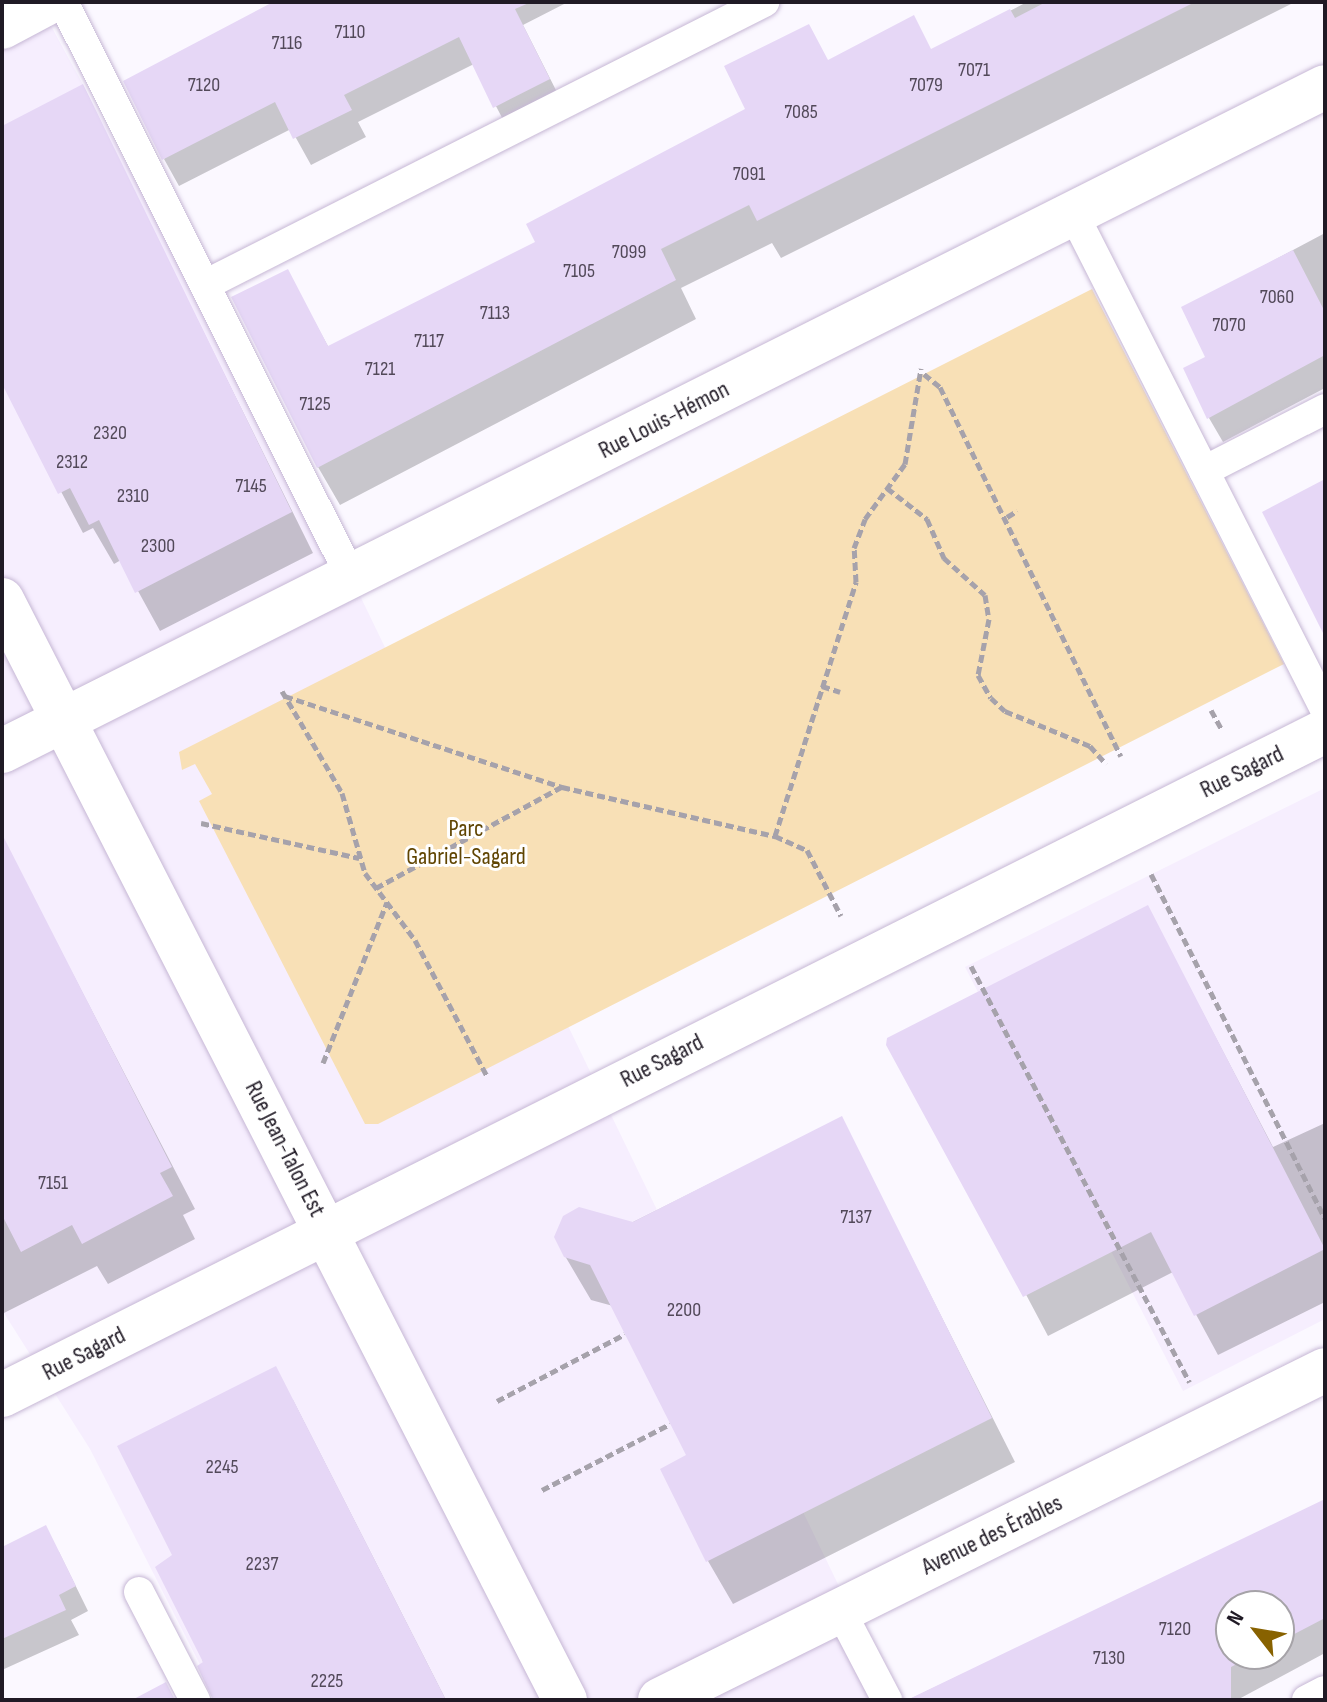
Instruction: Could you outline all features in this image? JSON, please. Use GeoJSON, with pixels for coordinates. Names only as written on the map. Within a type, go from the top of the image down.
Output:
{"type":"FeatureCollection","features":[{"type":"Feature","properties":{"kind":"street"},"geometry":{"type":"LineString","coordinates":[[2,27],[49,2]]}},
{"type":"Feature","properties":{"kind":"street","name":"Rue Louis-Hémon"},"geometry":{"type":"LineString","coordinates":[[2,751],[1325,87]]}},
{"type":"Feature","properties":{"kind":"street","name":"Rue Jean-Talon Est"},"geometry":{"type":"LineString","coordinates":[[2,600],[565,1700]]}},
{"type":"Feature","properties":{"kind":"street","name":"Rue Sagard"},"geometry":{"type":"LineString","coordinates":[[2,1395],[1325,731]]}},
{"type":"Feature","properties":{"kind":"street","name":"Avenue des Érables"},"geometry":{"type":"LineString","coordinates":[[660,1700],[1325,1370]]}},
{"type":"Feature","properties":{"kind":"lane"},"geometry":{"type":"LineString","coordinates":[[63,2],[350,575]]}},
{"type":"Feature","properties":{"kind":"lane"},"geometry":{"type":"LineString","coordinates":[[205,285],[764,2]]}},
{"type":"Feature","properties":{"kind":"lane"},"geometry":{"type":"LineString","coordinates":[[1074,215],[1325,709]]}},
{"type":"Feature","properties":{"kind":"lane"},"geometry":{"type":"LineString","coordinates":[[1204,471],[1325,409]]}},
{"type":"Feature","properties":{"kind":"lane"},"geometry":{"type":"LineString","coordinates":[[139,1592],[195,1700]]}},
{"type":"Feature","properties":{"kind":"lane"},"geometry":{"type":"LineString","coordinates":[[840,1610],[887,1700]]}},
{"type":"Feature","properties":{"kind":"lane"},"geometry":{"type":"LineString","coordinates":[[1307,1700],[1325,1691]]}},
{"type":"Feature","properties":{"kind":"path"},"geometry":{"type":"LineString","coordinates":[[921,368],[940,387],[1007,517],[1121,756]]}},
{"type":"Feature","properties":{"kind":"path"},"geometry":{"type":"LineString","coordinates":[[775,836],[856,582],[854,548],[887,488],[905,464],[924,374]]}},
{"type":"Feature","properties":{"kind":"path"},"geometry":{"type":"LineString","coordinates":[[887,488],[927,519],[944,558],[985,595],[989,619],[978,675],[991,698],[1005,711],[1090,746],[1106,764]]}},
{"type":"Feature","properties":{"kind":"path"},"geometry":{"type":"LineString","coordinates":[[1007,517],[1017,511]]}},
{"type":"Feature","properties":{"kind":"path"},"geometry":{"type":"LineString","coordinates":[[822,686],[840,692]]}},
{"type":"Feature","properties":{"kind":"path"},"geometry":{"type":"LineString","coordinates":[[487,1076],[415,940],[376,888],[360,858],[342,793],[284,694],[562,787],[775,836],[807,850],[845,925]]}},
{"type":"Feature","properties":{"kind":"path"},"geometry":{"type":"LineString","coordinates":[[376,888],[562,787]]}},
{"type":"Feature","properties":{"kind":"path"},"geometry":{"type":"LineString","coordinates":[[201,823],[360,858]]}},
{"type":"Feature","properties":{"kind":"path"},"geometry":{"type":"LineString","coordinates":[[1147,867],[1325,1219]]}},
{"type":"Feature","properties":{"kind":"path"},"geometry":{"type":"LineString","coordinates":[[323,1063],[387,902]]}},
{"type":"Feature","properties":{"kind":"path"},"geometry":{"type":"LineString","coordinates":[[966,957],[1193,1390]]}},
{"type":"Feature","properties":{"kind":"path"},"geometry":{"type":"LineString","coordinates":[[497,1401],[625,1334]]}},
{"type":"Feature","properties":{"kind":"path"},"geometry":{"type":"LineString","coordinates":[[542,1490],[670,1424]]}},
{"type":"Feature","properties":{"kind":"shaded area"},"geometry":{"type":"Polygon","coordinates":[[[2,2],[38,2],[350,575],[894,1700],[218,1700],[90,1449],[2,1310],[2,2]]]}},
{"type":"Feature","properties":{"kind":"shaded area"},"geometry":{"type":"Polygon","coordinates":[[[1325,788],[1325,1319],[1183,1391],[965,967],[1325,788]]]}},
{"type":"Feature","properties":{"kind":"green space","name":"Parc Gabriel-Sagard"},"geometry":{"type":"Polygon","coordinates":[[[1092,289],[1284,664],[378,1124],[365,1124],[199,801],[212,794],[195,764],[182,770],[179,752],[1092,289]]]}},
{"type":"Feature","properties":{"kind":"building"},"geometry":{"type":"Polygon","coordinates":[[[273,2],[531,2],[515,9],[550,79],[493,108],[459,37],[344,95],[352,110],[293,139],[275,102],[162,160],[123,81],[273,2]]]}},
{"type":"Feature","properties":{"kind":"building"},"geometry":{"type":"Polygon","coordinates":[[[1046,2],[1195,2],[757,221],[749,205],[661,249],[676,280],[317,468],[231,297],[288,269],[328,346],[535,242],[526,224],[745,109],[724,66],[809,24],[828,60],[914,15],[931,49],[1010,9],[1015,18],[1046,2]]]}},
{"type":"Feature","properties":{"kind":"building"},"geometry":{"type":"Polygon","coordinates":[[[83,84],[292,512],[135,593],[99,520],[89,525],[70,488],[58,494],[2,384],[2,126],[83,84]]]}},
{"type":"Feature","properties":{"kind":"building"},"geometry":{"type":"Polygon","coordinates":[[[1293,250],[1325,312],[1325,355],[1207,419],[1183,368],[1205,357],[1181,307],[1293,250]]]}},
{"type":"Feature","properties":{"kind":"building"},"geometry":{"type":"Polygon","coordinates":[[[1325,479],[1325,637],[1262,512],[1325,479]]]}},
{"type":"Feature","properties":{"kind":"building"},"geometry":{"type":"Polygon","coordinates":[[[2,834],[172,1167],[160,1173],[173,1196],[82,1244],[72,1225],[21,1252],[2,1215],[2,834]]]}},
{"type":"Feature","properties":{"kind":"building"},"geometry":{"type":"Polygon","coordinates":[[[1148,905],[1325,1249],[1194,1316],[1151,1232],[1023,1297],[886,1045],[887,1038],[1148,905]]]}},
{"type":"Feature","properties":{"kind":"building"},"geometry":{"type":"Polygon","coordinates":[[[842,1116],[992,1418],[706,1562],[660,1469],[686,1455],[590,1265],[564,1257],[554,1237],[563,1216],[579,1207],[633,1222],[842,1116]]]}},
{"type":"Feature","properties":{"kind":"building"},"geometry":{"type":"Polygon","coordinates":[[[276,1366],[446,1700],[213,1700],[197,1666],[203,1662],[155,1567],[172,1555],[117,1446],[276,1366]]]}},
{"type":"Feature","properties":{"kind":"building"},"geometry":{"type":"Polygon","coordinates":[[[1325,1499],[1325,1618],[1295,1634],[1295,1590],[1215,1590],[1215,1670],[1231,1670],[1231,1700],[907,1700],[1325,1499]]]}},
{"type":"Feature","properties":{"kind":"building"},"geometry":{"type":"Polygon","coordinates":[[[46,1525],[76,1586],[59,1595],[66,1610],[2,1639],[2,1547],[46,1525]]]}},
{"type":"Feature","properties":{"kind":"building"},"geometry":{"type":"Polygon","coordinates":[[[166,1682],[175,1700],[132,1700],[166,1682]]]}}]}
